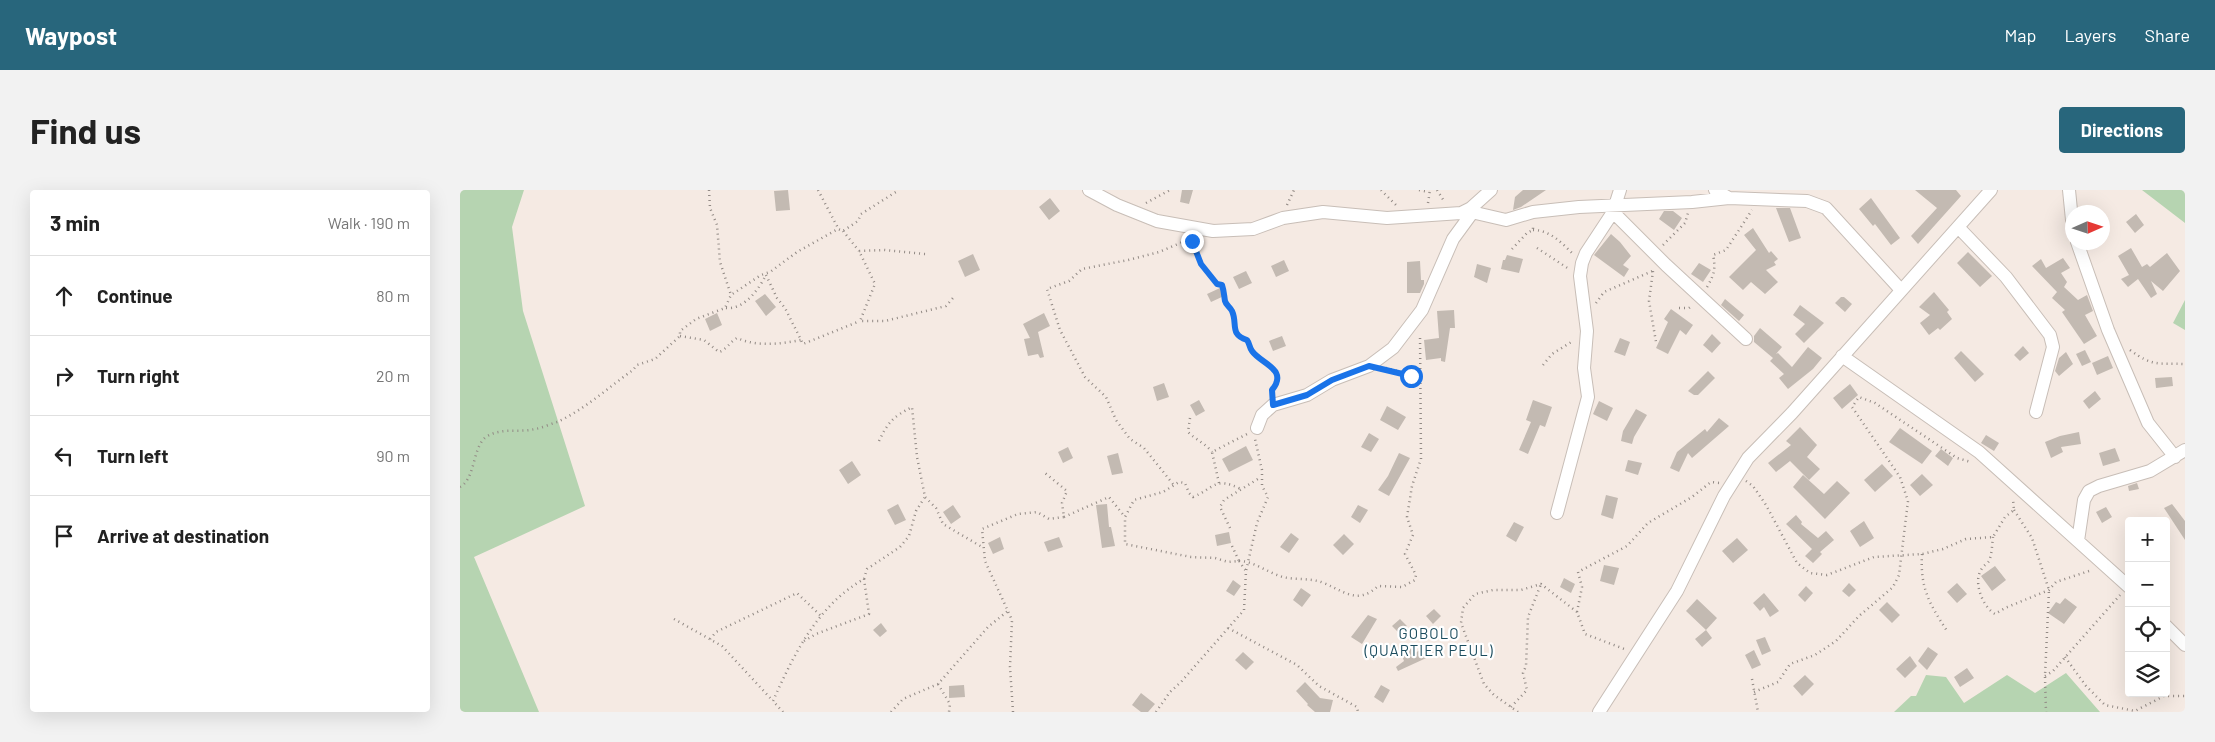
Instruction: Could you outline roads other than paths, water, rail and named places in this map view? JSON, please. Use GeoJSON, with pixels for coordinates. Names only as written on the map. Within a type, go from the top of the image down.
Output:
{"type":"FeatureCollection","features":[{"type":"Feature","properties":{"kind":"street"},"geometry":{"type":"LineString","coordinates":[[1089,190],[1132,211],[1166,224],[1213,231],[1253,229],[1283,218],[1323,212],[1387,218],[1470,212],[1506,220],[1534,212],[1614,208],[1729,198],[1807,201],[1826,208],[1901,290]]}},
{"type":"Feature","properties":{"kind":"street"},"geometry":{"type":"LineString","coordinates":[[1257,428],[1262,414],[1273,405],[1307,395],[1332,380],[1369,366],[1393,348],[1422,310],[1453,239],[1470,212],[1491,190]]}},
{"type":"Feature","properties":{"kind":"street"},"geometry":{"type":"LineString","coordinates":[[1557,513],[1588,397],[1584,368],[1587,331],[1580,276],[1582,263],[1586,253],[1614,208],[1620,190]]}},
{"type":"Feature","properties":{"kind":"street"},"geometry":{"type":"LineString","coordinates":[[1715,190],[1729,198]]}},
{"type":"Feature","properties":{"kind":"street"},"geometry":{"type":"LineString","coordinates":[[1599,712],[1677,591],[1724,496],[1748,458],[1792,413],[1991,190]]}},
{"type":"Feature","properties":{"kind":"street"},"geometry":{"type":"LineString","coordinates":[[2069,190],[2070,205]]}},
{"type":"Feature","properties":{"kind":"street"},"geometry":{"type":"LineString","coordinates":[[1614,208],[1666,265],[1746,339]]}},
{"type":"Feature","properties":{"kind":"street"},"geometry":{"type":"LineString","coordinates":[[1959,228],[2006,277],[2050,334],[2052,347],[2036,412]]}},
{"type":"Feature","properties":{"kind":"street"},"geometry":{"type":"LineString","coordinates":[[2078,541],[2084,500],[2089,491],[2099,486],[2142,475],[2180,454],[2148,423],[2108,330],[2080,250]]}},
{"type":"Feature","properties":{"kind":"street"},"geometry":{"type":"LineString","coordinates":[[1842,356],[1970,445],[2125,584]]}},
{"type":"Feature","properties":{"kind":"street"},"geometry":{"type":"LineString","coordinates":[[2170,630],[2185,645]]}},
{"type":"Feature","properties":{"kind":"district","name":"GOBOLO (QUARTIER PEUL)"},"geometry":{"type":"Point","coordinates":[1429,642]}}]}
